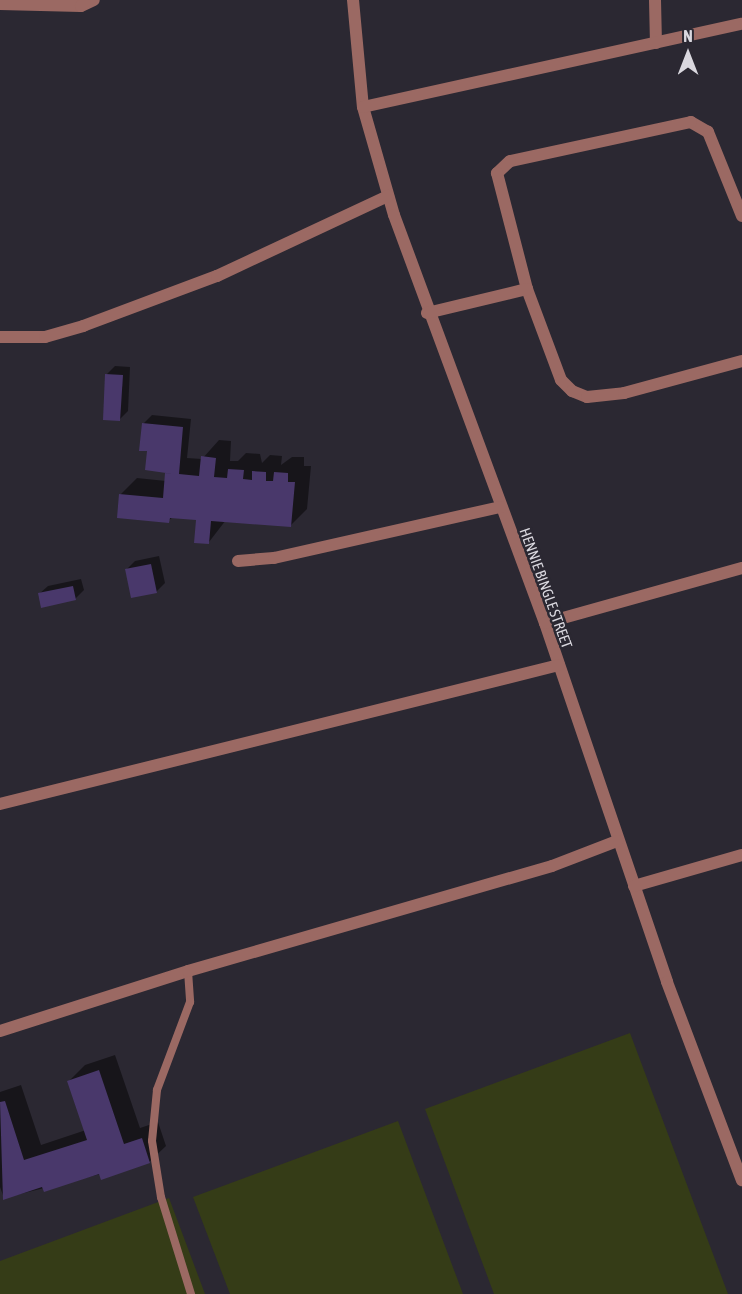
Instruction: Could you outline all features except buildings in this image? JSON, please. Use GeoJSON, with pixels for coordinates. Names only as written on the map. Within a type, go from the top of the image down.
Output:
{"type":"FeatureCollection","features":[{"type":"Feature","properties":{"kind":"street"},"geometry":{"type":"LineString","coordinates":[[0,4],[81,6],[94,0]]}},
{"type":"Feature","properties":{"kind":"street","name":"HENNIE BINGLE STREET"},"geometry":{"type":"LineString","coordinates":[[353,0],[363,107],[388,196],[428,314],[545,623],[617,841],[742,1180]]}},
{"type":"Feature","properties":{"kind":"street"},"geometry":{"type":"LineString","coordinates":[[655,0],[656,43]]}},
{"type":"Feature","properties":{"kind":"street"},"geometry":{"type":"LineString","coordinates":[[363,107],[742,24]]}},
{"type":"Feature","properties":{"kind":"street"},"geometry":{"type":"LineString","coordinates":[[742,216],[708,132],[691,122],[666,124],[510,161],[496,173],[496,183],[527,289],[561,380],[572,391],[586,397],[624,393],[742,361]]}},
{"type":"Feature","properties":{"kind":"street"},"geometry":{"type":"LineString","coordinates":[[0,337],[45,338],[83,326],[217,276],[388,196]]}},
{"type":"Feature","properties":{"kind":"street"},"geometry":{"type":"LineString","coordinates":[[428,314],[527,289]]}},
{"type":"Feature","properties":{"kind":"street"},"geometry":{"type":"LineString","coordinates":[[238,561],[274,558],[500,507]]}},
{"type":"Feature","properties":{"kind":"street"},"geometry":{"type":"LineString","coordinates":[[545,623],[742,568]]}},
{"type":"Feature","properties":{"kind":"street"},"geometry":{"type":"LineString","coordinates":[[0,804],[559,665]]}},
{"type":"Feature","properties":{"kind":"street"},"geometry":{"type":"LineString","coordinates":[[0,1031],[188,970],[552,866],[617,841]]}},
{"type":"Feature","properties":{"kind":"street"},"geometry":{"type":"LineString","coordinates":[[634,886],[742,855]]}},
{"type":"Feature","properties":{"kind":"lane"},"geometry":{"type":"LineString","coordinates":[[188,970],[190,1002],[157,1090],[152,1141],[161,1197],[191,1294]]}},
{"type":"Feature","properties":{"kind":"green space"},"geometry":{"type":"Polygon","coordinates":[[[630,1033],[728,1294],[494,1294],[425,1109],[630,1033]]]}},
{"type":"Feature","properties":{"kind":"green space"},"geometry":{"type":"Polygon","coordinates":[[[398,1121],[463,1294],[230,1294],[193,1197],[398,1121]]]}},
{"type":"Feature","properties":{"kind":"green space"},"geometry":{"type":"Polygon","coordinates":[[[169,1198],[205,1294],[0,1294],[0,1261],[169,1198]]]}}]}
